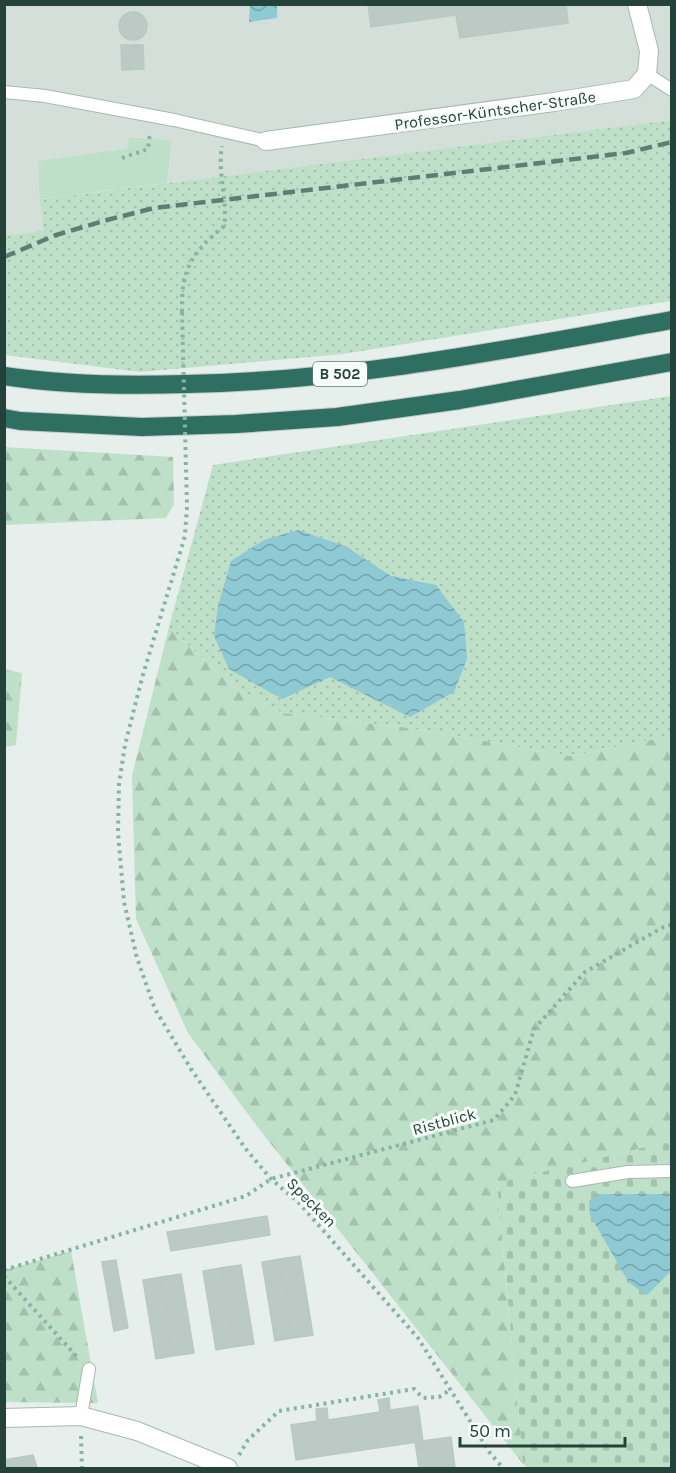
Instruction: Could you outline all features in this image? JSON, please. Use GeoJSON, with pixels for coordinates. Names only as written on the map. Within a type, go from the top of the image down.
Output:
{"type":"FeatureCollection","features":[{"type":"Feature","properties":{"kind":"highway","name":"B 502"},"geometry":{"type":"LineString","coordinates":[[4,375],[36,380],[141,385],[220,384],[322,376],[446,361],[672,320]]}},
{"type":"Feature","properties":{"kind":"highway"},"geometry":{"type":"LineString","coordinates":[[4,418],[20,421],[142,427],[338,417],[460,400],[672,362]]}},
{"type":"Feature","properties":{"kind":"street"},"geometry":{"type":"LineString","coordinates":[[637,4],[649,51],[647,74]]}},
{"type":"Feature","properties":{"kind":"street","name":"Professor-Küntscher-Straße"},"geometry":{"type":"LineString","coordinates":[[266,141],[634,89],[647,74]]}},
{"type":"Feature","properties":{"kind":"street"},"geometry":{"type":"LineString","coordinates":[[4,1418],[81,1416],[137,1431],[228,1468]]}},
{"type":"Feature","properties":{"kind":"lane"},"geometry":{"type":"LineString","coordinates":[[647,74],[672,90]]}},
{"type":"Feature","properties":{"kind":"lane"},"geometry":{"type":"LineString","coordinates":[[4,92],[45,96],[266,141]]}},
{"type":"Feature","properties":{"kind":"lane"},"geometry":{"type":"LineString","coordinates":[[572,1181],[628,1172],[672,1172]]}},
{"type":"Feature","properties":{"kind":"lane"},"geometry":{"type":"LineString","coordinates":[[81,1416],[88,1369]]}},
{"type":"Feature","properties":{"kind":"path"},"geometry":{"type":"LineString","coordinates":[[122,158],[148,149],[152,117]]}},
{"type":"Feature","properties":{"kind":"path"},"geometry":{"type":"LineString","coordinates":[[225,132],[220,156],[226,215],[224,226],[209,239],[187,268],[182,286],[188,507],[185,536],[142,678],[125,745],[119,784],[118,833],[124,902],[137,958],[155,1009],[191,1070],[245,1148],[272,1179]]}},
{"type":"Feature","properties":{"kind":"path","name":"Ristblick"},"geometry":{"type":"LineString","coordinates":[[272,1179],[494,1120],[515,1095],[534,1029],[585,972],[667,925],[672,925]]}},
{"type":"Feature","properties":{"kind":"path","name":"Specken"},"geometry":{"type":"LineString","coordinates":[[4,1270],[246,1196],[272,1179],[300,1204],[418,1338],[490,1453],[503,1468]]}},
{"type":"Feature","properties":{"kind":"path"},"geometry":{"type":"LineString","coordinates":[[4,1275],[88,1369]]}},
{"type":"Feature","properties":{"kind":"path"},"geometry":{"type":"LineString","coordinates":[[249,1440],[279,1411],[414,1389],[423,1398],[439,1397],[450,1390]]}},
{"type":"Feature","properties":{"kind":"path"},"geometry":{"type":"LineString","coordinates":[[81,1416],[82,1468]]}},
{"type":"Feature","properties":{"kind":"shaded area"},"geometry":{"type":"Polygon","coordinates":[[[4,5],[671,5],[671,120],[167,183],[172,140],[130,137],[128,148],[38,161],[43,232],[5,236],[4,5]]]}},
{"type":"Feature","properties":{"kind":"green space"},"geometry":{"type":"Polygon","coordinates":[[[671,120],[671,301],[343,354],[140,372],[5,355],[5,236],[43,231],[40,199],[671,120]]]}},
{"type":"Feature","properties":{"kind":"green space"},"geometry":{"type":"Polygon","coordinates":[[[129,137],[172,140],[167,183],[40,199],[38,161],[128,148],[129,137]]]}},
{"type":"Feature","properties":{"kind":"green space"},"geometry":{"type":"Polygon","coordinates":[[[671,396],[671,736],[570,756],[410,728],[282,713],[234,687],[169,627],[213,465],[671,396]]]}},
{"type":"Feature","properties":{"kind":"green space"},"geometry":{"type":"Polygon","coordinates":[[[4,447],[173,457],[174,504],[166,518],[5,525],[4,447]]]}},
{"type":"Feature","properties":{"kind":"green space"},"geometry":{"type":"Polygon","coordinates":[[[169,627],[234,687],[282,713],[410,728],[570,756],[671,736],[671,1141],[497,1184],[523,1464],[256,1125],[188,1033],[136,919],[132,776],[169,627]]]}},
{"type":"Feature","properties":{"kind":"green space"},"geometry":{"type":"Polygon","coordinates":[[[4,669],[22,673],[16,745],[5,747],[4,669]]]}},
{"type":"Feature","properties":{"kind":"green space"},"geometry":{"type":"Polygon","coordinates":[[[671,1141],[671,1468],[528,1468],[523,1464],[497,1183],[671,1141]]]}},
{"type":"Feature","properties":{"kind":"green space"},"geometry":{"type":"Polygon","coordinates":[[[71,1251],[98,1403],[5,1402],[5,1270],[71,1251]]]}},
{"type":"Feature","properties":{"kind":"water"},"geometry":{"type":"Polygon","coordinates":[[[250,5],[277,5],[277,18],[249,22],[250,5]]]}},
{"type":"Feature","properties":{"kind":"water"},"geometry":{"type":"Polygon","coordinates":[[[298,530],[345,546],[391,576],[436,585],[464,622],[467,659],[454,692],[410,717],[330,677],[282,699],[229,669],[214,636],[218,606],[231,561],[264,540],[298,530]]]}},
{"type":"Feature","properties":{"kind":"water"},"geometry":{"type":"Polygon","coordinates":[[[598,1194],[671,1194],[671,1271],[647,1295],[629,1283],[590,1215],[589,1201],[598,1194]]]}},
{"type":"Feature","properties":{"kind":"building"},"geometry":{"type":"Polygon","coordinates":[[[368,4],[566,4],[568,23],[460,38],[456,15],[371,27],[368,4]]]}},
{"type":"Feature","properties":{"kind":"building"},"geometry":{"type":"Polygon","coordinates":[[[133,12],[143,16],[147,26],[143,36],[133,40],[123,36],[119,26],[123,16],[133,12]]]}},
{"type":"Feature","properties":{"kind":"building"},"geometry":{"type":"Polygon","coordinates":[[[121,45],[143,45],[144,69],[122,70],[121,45]]]}},
{"type":"Feature","properties":{"kind":"building"},"geometry":{"type":"Polygon","coordinates":[[[267,1216],[270,1235],[171,1251],[167,1232],[267,1216]]]}},
{"type":"Feature","properties":{"kind":"building"},"geometry":{"type":"Polygon","coordinates":[[[300,1256],[313,1335],[293,1338],[280,1259],[300,1256]]]}},
{"type":"Feature","properties":{"kind":"building"},"geometry":{"type":"Polygon","coordinates":[[[280,1259],[293,1338],[275,1341],[262,1262],[280,1259]]]}},
{"type":"Feature","properties":{"kind":"building"},"geometry":{"type":"Polygon","coordinates":[[[116,1260],[128,1328],[114,1331],[102,1262],[116,1260]]]}},
{"type":"Feature","properties":{"kind":"building"},"geometry":{"type":"Polygon","coordinates":[[[241,1265],[254,1344],[234,1347],[220,1268],[241,1265]]]}},
{"type":"Feature","properties":{"kind":"building"},"geometry":{"type":"Polygon","coordinates":[[[220,1268],[234,1347],[216,1350],[203,1271],[220,1268]]]}},
{"type":"Feature","properties":{"kind":"building"},"geometry":{"type":"Polygon","coordinates":[[[181,1274],[194,1353],[173,1356],[161,1277],[181,1274]]]}},
{"type":"Feature","properties":{"kind":"building"},"geometry":{"type":"Polygon","coordinates":[[[161,1277],[173,1356],[156,1359],[143,1280],[161,1277]]]}},
{"type":"Feature","properties":{"kind":"building"},"geometry":{"type":"Polygon","coordinates":[[[389,1398],[390,1410],[418,1406],[423,1441],[296,1460],[291,1425],[317,1421],[316,1409],[327,1408],[328,1420],[380,1412],[378,1400],[389,1398]]]}},
{"type":"Feature","properties":{"kind":"building"},"geometry":{"type":"Polygon","coordinates":[[[451,1437],[455,1468],[419,1468],[415,1442],[451,1437]]]}},
{"type":"Feature","properties":{"kind":"building"},"geometry":{"type":"Polygon","coordinates":[[[33,1455],[37,1468],[4,1468],[4,1460],[33,1455]]]}},
{"type":"Feature","properties":{"kind":"railway"},"geometry":{"type":"LineString","coordinates":[[4,257],[56,235],[154,208],[626,153],[672,142]]}}]}
